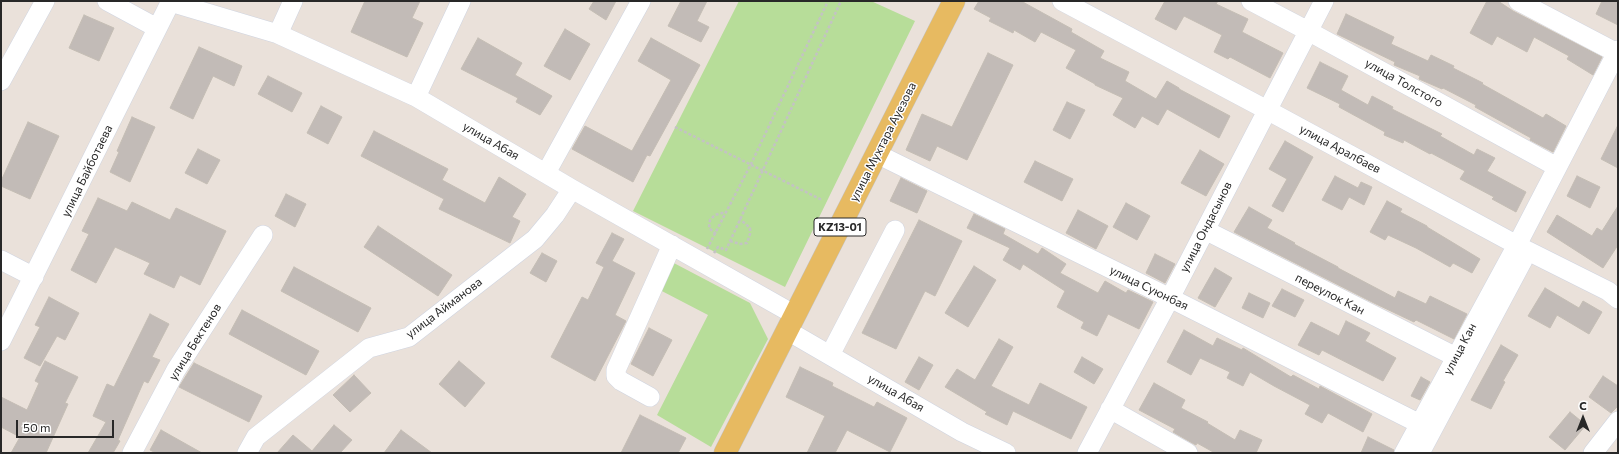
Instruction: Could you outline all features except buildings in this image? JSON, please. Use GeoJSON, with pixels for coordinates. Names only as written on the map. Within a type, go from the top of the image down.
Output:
{"type":"FeatureCollection","features":[{"type":"Feature","properties":{"kind":"main road","name":"улица Мухтара Ауезова"},"geometry":{"type":"LineString","coordinates":[[725,453],[954,1]]}},
{"type":"Feature","properties":{"kind":"street"},"geometry":{"type":"LineString","coordinates":[[1,81],[45,1]]}},
{"type":"Feature","properties":{"kind":"street"},"geometry":{"type":"LineString","coordinates":[[107,1],[157,28]]}},
{"type":"Feature","properties":{"kind":"street","name":"улица Байботаева"},"geometry":{"type":"LineString","coordinates":[[1,341],[170,1]]}},
{"type":"Feature","properties":{"kind":"street","name":"улица Абая"},"geometry":{"type":"LineString","coordinates":[[170,1],[278,34],[416,98],[704,264],[792,323],[830,355],[962,432],[1006,453]]}},
{"type":"Feature","properties":{"kind":"street"},"geometry":{"type":"LineString","coordinates":[[278,34],[293,1]]}},
{"type":"Feature","properties":{"kind":"street"},"geometry":{"type":"LineString","coordinates":[[416,98],[461,1]]}},
{"type":"Feature","properties":{"kind":"street"},"geometry":{"type":"LineString","coordinates":[[546,173],[641,1]]}},
{"type":"Feature","properties":{"kind":"street","name":"улица Аралбаев"},"geometry":{"type":"LineString","coordinates":[[1062,1],[1522,248],[1615,290]]}},
{"type":"Feature","properties":{"kind":"street","name":"улица Толстого"},"geometry":{"type":"LineString","coordinates":[[1251,1],[1556,167]]}},
{"type":"Feature","properties":{"kind":"street","name":"улица Ондасынов"},"geometry":{"type":"LineString","coordinates":[[1087,453],[1170,298],[1324,1]]}},
{"type":"Feature","properties":{"kind":"street"},"geometry":{"type":"LineString","coordinates":[[1518,1],[1617,52],[1556,167],[1522,248]]}},
{"type":"Feature","properties":{"kind":"street","name":"улица Суюнбая"},"geometry":{"type":"LineString","coordinates":[[877,154],[1170,298],[1420,424]]}},
{"type":"Feature","properties":{"kind":"street","name":"улица Айманова"},"geometry":{"type":"LineString","coordinates":[[247,453],[256,437],[369,348],[409,337],[535,239],[555,214],[572,188]]}},
{"type":"Feature","properties":{"kind":"street"},"geometry":{"type":"LineString","coordinates":[[830,355],[895,230]]}},
{"type":"Feature","properties":{"kind":"street","name":"переулок Кан"},"geometry":{"type":"LineString","coordinates":[[1205,230],[1456,357]]}},
{"type":"Feature","properties":{"kind":"street","name":"улица Бектенов"},"geometry":{"type":"LineString","coordinates":[[132,453],[176,370],[263,235]]}},
{"type":"Feature","properties":{"kind":"street"},"geometry":{"type":"LineString","coordinates":[[650,397],[621,381],[616,376],[616,370],[672,245]]}},
{"type":"Feature","properties":{"kind":"street","name":"улица Кан"},"geometry":{"type":"LineString","coordinates":[[1404,453],[1456,357],[1522,248]]}},
{"type":"Feature","properties":{"kind":"street","name":"улица Кан"},"geometry":{"type":"LineString","coordinates":[[1420,453],[1522,248]]}},
{"type":"Feature","properties":{"kind":"street"},"geometry":{"type":"LineString","coordinates":[[1,260],[34,277]]}},
{"type":"Feature","properties":{"kind":"street"},"geometry":{"type":"LineString","coordinates":[[1110,409],[1188,453]]}},
{"type":"Feature","properties":{"kind":"street"},"geometry":{"type":"LineString","coordinates":[[1594,453],[1618,421]]}},
{"type":"Feature","properties":{"kind":"path"},"geometry":{"type":"LineString","coordinates":[[704,264],[716,234],[751,164],[828,1]]}},
{"type":"Feature","properties":{"kind":"path"},"geometry":{"type":"LineString","coordinates":[[704,264],[718,247],[726,250],[841,1]]}},
{"type":"Feature","properties":{"kind":"path"},"geometry":{"type":"LineString","coordinates":[[675,126],[822,200]]}},
{"type":"Feature","properties":{"kind":"path"},"geometry":{"type":"LineString","coordinates":[[716,234],[709,228],[710,220],[715,215],[727,212]]}},
{"type":"Feature","properties":{"kind":"path"},"geometry":{"type":"LineString","coordinates":[[730,241],[740,244],[747,243],[750,228],[740,219]]}},
{"type":"Feature","properties":{"kind":"green space"},"geometry":{"type":"Polygon","coordinates":[[[739,1],[871,1],[915,21],[785,287],[633,211],[739,1]]]}},
{"type":"Feature","properties":{"kind":"green space"},"geometry":{"type":"Polygon","coordinates":[[[670,261],[750,303],[768,339],[711,447],[657,415],[708,315],[656,288],[670,261]]]}}]}
